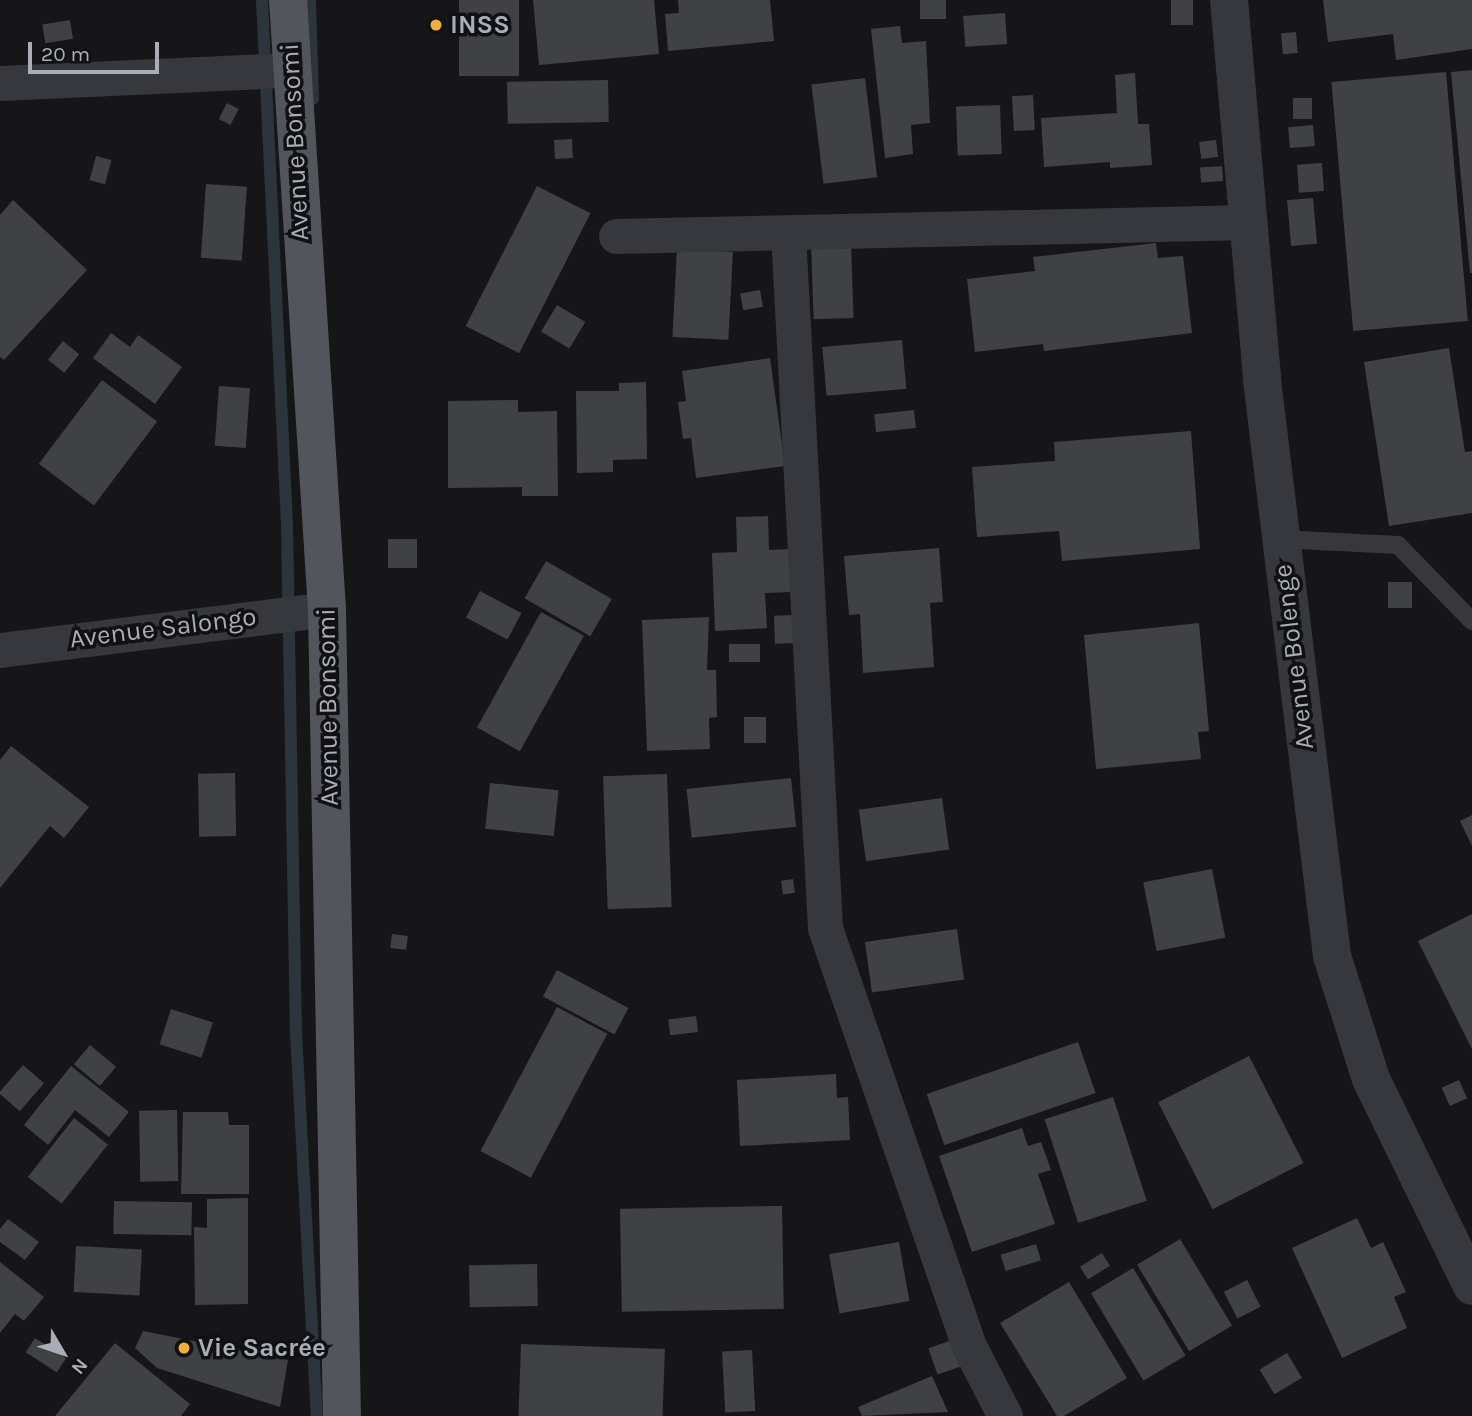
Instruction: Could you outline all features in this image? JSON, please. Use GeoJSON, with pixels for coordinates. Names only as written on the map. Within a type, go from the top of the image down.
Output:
{"type":"FeatureCollection","features":[{"type":"Feature","properties":{"kind":"main road","name":"Avenue Bonsomi"},"geometry":{"type":"LineString","coordinates":[[288,0],[289,70],[327,610],[342,1416]]}},
{"type":"Feature","properties":{"kind":"street","name":"Avenue Bolenge"},"geometry":{"type":"LineString","coordinates":[[1229,0],[1280,539],[1332,956],[1371,1079],[1472,1286]]}},
{"type":"Feature","properties":{"kind":"street"},"geometry":{"type":"LineString","coordinates":[[0,83],[289,70]]}},
{"type":"Feature","properties":{"kind":"street"},"geometry":{"type":"LineString","coordinates":[[616,236],[1249,222]]}},
{"type":"Feature","properties":{"kind":"street"},"geometry":{"type":"LineString","coordinates":[[788,233],[825,928],[969,1346],[1005,1416]]}},
{"type":"Feature","properties":{"kind":"street","name":"Avenue Salongo"},"geometry":{"type":"LineString","coordinates":[[0,650],[327,610]]}},
{"type":"Feature","properties":{"kind":"lane"},"geometry":{"type":"LineString","coordinates":[[1280,539],[1398,544],[1472,621]]}},
{"type":"Feature","properties":{"kind":"building"},"geometry":{"type":"Polygon","coordinates":[[[459,0],[519,0],[519,76],[459,76],[459,0]]]}},
{"type":"Feature","properties":{"kind":"building"},"geometry":{"type":"Polygon","coordinates":[[[533,0],[654,0],[659,54],[539,65],[533,0]]]}},
{"type":"Feature","properties":{"kind":"building"},"geometry":{"type":"Polygon","coordinates":[[[678,0],[770,0],[774,41],[668,51],[665,14],[679,13],[678,0]]]}},
{"type":"Feature","properties":{"kind":"building"},"geometry":{"type":"Polygon","coordinates":[[[920,0],[946,0],[946,19],[920,19],[920,0]]]}},
{"type":"Feature","properties":{"kind":"building"},"geometry":{"type":"Polygon","coordinates":[[[1171,0],[1193,0],[1193,25],[1171,25],[1171,0]]]}},
{"type":"Feature","properties":{"kind":"building"},"geometry":{"type":"Polygon","coordinates":[[[1323,0],[1472,0],[1472,49],[1396,60],[1393,34],[1328,42],[1323,0]]]}},
{"type":"Feature","properties":{"kind":"building"},"geometry":{"type":"Polygon","coordinates":[[[1005,13],[1007,44],[965,47],[963,16],[1005,13]]]}},
{"type":"Feature","properties":{"kind":"building"},"geometry":{"type":"Polygon","coordinates":[[[70,20],[73,39],[45,43],[42,24],[70,20]]]}},
{"type":"Feature","properties":{"kind":"building"},"geometry":{"type":"Polygon","coordinates":[[[900,26],[902,43],[926,41],[930,123],[911,125],[913,154],[885,158],[871,29],[900,26]]]}},
{"type":"Feature","properties":{"kind":"building"},"geometry":{"type":"Polygon","coordinates":[[[1296,32],[1298,53],[1283,54],[1281,33],[1296,32]]]}},
{"type":"Feature","properties":{"kind":"building"},"geometry":{"type":"Polygon","coordinates":[[[1472,70],[1472,273],[1470,273],[1451,72],[1472,70]]]}},
{"type":"Feature","properties":{"kind":"building"},"geometry":{"type":"Polygon","coordinates":[[[1446,72],[1468,321],[1353,331],[1331,82],[1446,72]]]}},
{"type":"Feature","properties":{"kind":"building"},"geometry":{"type":"Polygon","coordinates":[[[1135,73],[1138,124],[1149,124],[1152,165],[1110,168],[1110,162],[1044,167],[1041,118],[1117,113],[1115,75],[1135,73]]]}},
{"type":"Feature","properties":{"kind":"building"},"geometry":{"type":"Polygon","coordinates":[[[865,78],[877,177],[824,184],[811,85],[865,78]]]}},
{"type":"Feature","properties":{"kind":"building"},"geometry":{"type":"Polygon","coordinates":[[[608,80],[609,122],[508,124],[507,82],[608,80]]]}},
{"type":"Feature","properties":{"kind":"building"},"geometry":{"type":"Polygon","coordinates":[[[1033,95],[1035,130],[1014,131],[1012,96],[1033,95]]]}},
{"type":"Feature","properties":{"kind":"building"},"geometry":{"type":"Polygon","coordinates":[[[1293,98],[1312,98],[1312,119],[1293,119],[1293,98]]]}},
{"type":"Feature","properties":{"kind":"building"},"geometry":{"type":"Polygon","coordinates":[[[227,103],[239,109],[230,125],[219,119],[227,103]]]}},
{"type":"Feature","properties":{"kind":"building"},"geometry":{"type":"Polygon","coordinates":[[[1000,105],[1002,154],[958,156],[956,107],[1000,105]]]}},
{"type":"Feature","properties":{"kind":"building"},"geometry":{"type":"Polygon","coordinates":[[[1313,125],[1315,146],[1290,148],[1288,127],[1313,125]]]}},
{"type":"Feature","properties":{"kind":"building"},"geometry":{"type":"Polygon","coordinates":[[[572,139],[573,158],[555,159],[554,140],[572,139]]]}},
{"type":"Feature","properties":{"kind":"building"},"geometry":{"type":"Polygon","coordinates":[[[1216,140],[1218,157],[1201,159],[1199,142],[1216,140]]]}},
{"type":"Feature","properties":{"kind":"building"},"geometry":{"type":"Polygon","coordinates":[[[96,156],[111,160],[105,184],[90,180],[96,156]]]}},
{"type":"Feature","properties":{"kind":"building"},"geometry":{"type":"Polygon","coordinates":[[[1322,163],[1324,191],[1299,193],[1297,165],[1322,163]]]}},
{"type":"Feature","properties":{"kind":"building"},"geometry":{"type":"Polygon","coordinates":[[[1222,166],[1223,181],[1201,182],[1200,168],[1222,166]]]}},
{"type":"Feature","properties":{"kind":"building"},"geometry":{"type":"Polygon","coordinates":[[[206,184],[247,187],[242,261],[201,258],[206,184]]]}},
{"type":"Feature","properties":{"kind":"building"},"geometry":{"type":"Polygon","coordinates":[[[537,186],[590,213],[519,353],[466,326],[537,186]]]}},
{"type":"Feature","properties":{"kind":"building"},"geometry":{"type":"Polygon","coordinates":[[[1313,198],[1317,244],[1291,246],[1287,200],[1313,198]]]}},
{"type":"Feature","properties":{"kind":"building"},"geometry":{"type":"Polygon","coordinates":[[[13,200],[87,270],[4,360],[0,357],[0,215],[13,200]]]}},
{"type":"Feature","properties":{"kind":"building"},"geometry":{"type":"Polygon","coordinates":[[[1156,243],[1158,258],[1183,256],[1192,333],[1044,351],[1043,344],[975,352],[967,279],[1035,271],[1033,257],[1156,243]]]}},
{"type":"Feature","properties":{"kind":"building"},"geometry":{"type":"Polygon","coordinates":[[[851,244],[854,318],[814,319],[811,245],[851,244]]]}},
{"type":"Feature","properties":{"kind":"building"},"geometry":{"type":"Polygon","coordinates":[[[677,249],[733,252],[728,340],[672,337],[677,249]]]}},
{"type":"Feature","properties":{"kind":"building"},"geometry":{"type":"Polygon","coordinates":[[[760,290],[763,307],[743,310],[740,293],[760,290]]]}},
{"type":"Feature","properties":{"kind":"building"},"geometry":{"type":"Polygon","coordinates":[[[557,305],[585,322],[569,349],[541,332],[557,305]]]}},
{"type":"Feature","properties":{"kind":"building"},"geometry":{"type":"Polygon","coordinates":[[[111,333],[130,347],[138,335],[182,367],[155,404],[93,358],[111,333]]]}},
{"type":"Feature","properties":{"kind":"building"},"geometry":{"type":"Polygon","coordinates":[[[902,340],[906,389],[827,396],[822,347],[902,340]]]}},
{"type":"Feature","properties":{"kind":"building"},"geometry":{"type":"Polygon","coordinates":[[[63,341],[79,354],[64,373],[48,360],[63,341]]]}},
{"type":"Feature","properties":{"kind":"building"},"geometry":{"type":"Polygon","coordinates":[[[1449,348],[1465,452],[1472,451],[1472,513],[1389,526],[1364,362],[1449,348]]]}},
{"type":"Feature","properties":{"kind":"building"},"geometry":{"type":"Polygon","coordinates":[[[770,358],[785,466],[696,478],[691,438],[683,439],[678,402],[686,401],[682,371],[770,358]]]}},
{"type":"Feature","properties":{"kind":"building"},"geometry":{"type":"Polygon","coordinates":[[[102,380],[157,422],[94,505],[39,464],[102,380]]]}},
{"type":"Feature","properties":{"kind":"building"},"geometry":{"type":"Polygon","coordinates":[[[646,382],[647,459],[613,460],[613,472],[577,473],[576,391],[619,391],[619,383],[646,382]]]}},
{"type":"Feature","properties":{"kind":"building"},"geometry":{"type":"Polygon","coordinates":[[[219,386],[250,388],[246,448],[215,446],[219,386]]]}},
{"type":"Feature","properties":{"kind":"building"},"geometry":{"type":"Polygon","coordinates":[[[518,400],[518,412],[557,411],[558,496],[522,496],[522,487],[448,488],[448,401],[518,400]]]}},
{"type":"Feature","properties":{"kind":"building"},"geometry":{"type":"Polygon","coordinates":[[[914,410],[916,428],[876,432],[874,414],[914,410]]]}},
{"type":"Feature","properties":{"kind":"building"},"geometry":{"type":"Polygon","coordinates":[[[1191,431],[1200,549],[1062,561],[1059,531],[977,537],[972,467],[1055,461],[1054,442],[1191,431]]]}},
{"type":"Feature","properties":{"kind":"building"},"geometry":{"type":"Polygon","coordinates":[[[768,516],[769,550],[790,549],[792,592],[765,593],[767,628],[715,631],[712,553],[737,552],[736,517],[768,516]]]}},
{"type":"Feature","properties":{"kind":"building"},"geometry":{"type":"Polygon","coordinates":[[[388,539],[417,539],[417,568],[388,568],[388,539]]]}},
{"type":"Feature","properties":{"kind":"building"},"geometry":{"type":"Polygon","coordinates":[[[939,548],[943,602],[930,603],[934,667],[863,673],[860,614],[849,615],[844,556],[939,548]]]}},
{"type":"Feature","properties":{"kind":"building"},"geometry":{"type":"Polygon","coordinates":[[[546,561],[612,599],[590,636],[524,598],[546,561]]]}},
{"type":"Feature","properties":{"kind":"building"},"geometry":{"type":"Polygon","coordinates":[[[1388,582],[1412,582],[1412,608],[1388,608],[1388,582]]]}},
{"type":"Feature","properties":{"kind":"building"},"geometry":{"type":"Polygon","coordinates":[[[480,591],[521,613],[507,640],[466,617],[480,591]]]}},
{"type":"Feature","properties":{"kind":"building"},"geometry":{"type":"Polygon","coordinates":[[[541,612],[584,636],[520,751],[477,727],[541,612]]]}},
{"type":"Feature","properties":{"kind":"building"},"geometry":{"type":"Polygon","coordinates":[[[797,615],[798,643],[775,644],[774,616],[797,615]]]}},
{"type":"Feature","properties":{"kind":"building"},"geometry":{"type":"Polygon","coordinates":[[[709,617],[707,670],[716,670],[717,717],[709,718],[710,749],[647,751],[642,620],[709,617]]]}},
{"type":"Feature","properties":{"kind":"building"},"geometry":{"type":"Polygon","coordinates":[[[1199,623],[1209,731],[1198,732],[1201,759],[1096,769],[1084,635],[1199,623]]]}},
{"type":"Feature","properties":{"kind":"building"},"geometry":{"type":"Polygon","coordinates":[[[729,644],[760,644],[760,662],[729,662],[729,644]]]}},
{"type":"Feature","properties":{"kind":"building"},"geometry":{"type":"Polygon","coordinates":[[[744,717],[766,717],[766,743],[744,743],[744,717]]]}},
{"type":"Feature","properties":{"kind":"building"},"geometry":{"type":"Polygon","coordinates":[[[11,746],[89,807],[64,838],[50,826],[0,888],[0,760],[11,746]]]}},
{"type":"Feature","properties":{"kind":"building"},"geometry":{"type":"Polygon","coordinates":[[[235,773],[236,836],[199,837],[198,774],[235,773]]]}},
{"type":"Feature","properties":{"kind":"building"},"geometry":{"type":"Polygon","coordinates":[[[667,774],[672,907],[608,909],[603,776],[667,774]]]}},
{"type":"Feature","properties":{"kind":"building"},"geometry":{"type":"Polygon","coordinates":[[[791,778],[796,827],[692,838],[687,789],[791,778]]]}},
{"type":"Feature","properties":{"kind":"building"},"geometry":{"type":"Polygon","coordinates":[[[490,783],[559,790],[554,836],[485,829],[490,783]]]}},
{"type":"Feature","properties":{"kind":"building"},"geometry":{"type":"Polygon","coordinates":[[[942,798],[949,849],[866,861],[859,810],[942,798]]]}},
{"type":"Feature","properties":{"kind":"building"},"geometry":{"type":"Polygon","coordinates":[[[1472,815],[1472,846],[1460,821],[1472,815]]]}},
{"type":"Feature","properties":{"kind":"building"},"geometry":{"type":"Polygon","coordinates":[[[1212,869],[1225,938],[1157,951],[1143,882],[1212,869]]]}},
{"type":"Feature","properties":{"kind":"building"},"geometry":{"type":"Polygon","coordinates":[[[793,879],[795,893],[783,895],[781,881],[793,879]]]}},
{"type":"Feature","properties":{"kind":"building"},"geometry":{"type":"Polygon","coordinates":[[[1472,914],[1472,1049],[1418,941],[1472,914]]]}},
{"type":"Feature","properties":{"kind":"building"},"geometry":{"type":"Polygon","coordinates":[[[957,929],[964,980],[872,992],[865,942],[957,929]]]}},
{"type":"Feature","properties":{"kind":"building"},"geometry":{"type":"Polygon","coordinates":[[[392,934],[408,936],[406,950],[390,948],[392,934]]]}},
{"type":"Feature","properties":{"kind":"building"},"geometry":{"type":"Polygon","coordinates":[[[557,970],[629,1008],[614,1035],[543,996],[557,970]]]}},
{"type":"Feature","properties":{"kind":"building"},"geometry":{"type":"Polygon","coordinates":[[[557,1007],[607,1034],[531,1178],[480,1151],[557,1007]]]}},
{"type":"Feature","properties":{"kind":"building"},"geometry":{"type":"Polygon","coordinates":[[[171,1009],[213,1023],[201,1058],[160,1044],[171,1009]]]}},
{"type":"Feature","properties":{"kind":"building"},"geometry":{"type":"Polygon","coordinates":[[[696,1016],[698,1032],[670,1035],[668,1019],[696,1016]]]}},
{"type":"Feature","properties":{"kind":"building"},"geometry":{"type":"Polygon","coordinates":[[[1078,1042],[1096,1093],[944,1145],[927,1094],[1078,1042]]]}},
{"type":"Feature","properties":{"kind":"building"},"geometry":{"type":"Polygon","coordinates":[[[90,1045],[116,1067],[100,1086],[74,1064],[90,1045]]]}},
{"type":"Feature","properties":{"kind":"building"},"geometry":{"type":"Polygon","coordinates":[[[1249,1056],[1303,1163],[1213,1209],[1158,1102],[1249,1056]]]}},
{"type":"Feature","properties":{"kind":"building"},"geometry":{"type":"Polygon","coordinates":[[[23,1065],[44,1083],[20,1111],[0,1091],[23,1065]]]}},
{"type":"Feature","properties":{"kind":"building"},"geometry":{"type":"Polygon","coordinates":[[[71,1066],[129,1112],[109,1137],[75,1110],[48,1145],[24,1125],[71,1066]]]}},
{"type":"Feature","properties":{"kind":"building"},"geometry":{"type":"Polygon","coordinates":[[[836,1074],[837,1098],[848,1097],[850,1140],[740,1146],[737,1080],[836,1074]]]}},
{"type":"Feature","properties":{"kind":"building"},"geometry":{"type":"Polygon","coordinates":[[[1459,1080],[1467,1098],[1450,1106],[1442,1088],[1459,1080]]]}},
{"type":"Feature","properties":{"kind":"building"},"geometry":{"type":"Polygon","coordinates":[[[1113,1097],[1147,1201],[1078,1223],[1045,1119],[1113,1097]]]}},
{"type":"Feature","properties":{"kind":"building"},"geometry":{"type":"Polygon","coordinates":[[[177,1110],[178,1181],[140,1182],[139,1111],[177,1110]]]}},
{"type":"Feature","properties":{"kind":"building"},"geometry":{"type":"Polygon","coordinates":[[[183,1112],[228,1112],[229,1125],[249,1125],[249,1194],[181,1194],[183,1112]]]}},
{"type":"Feature","properties":{"kind":"building"},"geometry":{"type":"Polygon","coordinates":[[[74,1118],[108,1144],[62,1204],[28,1177],[74,1118]]]}},
{"type":"Feature","properties":{"kind":"building"},"geometry":{"type":"Polygon","coordinates":[[[1022,1128],[1028,1146],[1041,1142],[1051,1170],[1038,1174],[1055,1224],[972,1252],[939,1156],[1022,1128]]]}},
{"type":"Feature","properties":{"kind":"building"},"geometry":{"type":"Polygon","coordinates":[[[248,1198],[248,1304],[195,1305],[194,1227],[207,1228],[207,1199],[248,1198]]]}},
{"type":"Feature","properties":{"kind":"building"},"geometry":{"type":"Polygon","coordinates":[[[114,1201],[192,1202],[191,1235],[113,1234],[114,1201]]]}},
{"type":"Feature","properties":{"kind":"building"},"geometry":{"type":"Polygon","coordinates":[[[782,1206],[784,1309],[622,1312],[620,1209],[782,1206]]]}},
{"type":"Feature","properties":{"kind":"building"},"geometry":{"type":"Polygon","coordinates":[[[1357,1218],[1371,1248],[1383,1242],[1406,1292],[1394,1297],[1407,1328],[1342,1358],[1292,1248],[1357,1218]]]}},
{"type":"Feature","properties":{"kind":"building"},"geometry":{"type":"Polygon","coordinates":[[[8,1219],[39,1242],[25,1260],[0,1242],[0,1229],[8,1219]]]}},
{"type":"Feature","properties":{"kind":"building"},"geometry":{"type":"Polygon","coordinates":[[[1180,1239],[1232,1326],[1189,1351],[1137,1265],[1180,1239]]]}},
{"type":"Feature","properties":{"kind":"building"},"geometry":{"type":"Polygon","coordinates":[[[899,1242],[909,1301],[839,1313],[829,1254],[899,1242]]]}},
{"type":"Feature","properties":{"kind":"building"},"geometry":{"type":"Polygon","coordinates":[[[1036,1244],[1041,1260],[1006,1271],[1001,1255],[1036,1244]]]}},
{"type":"Feature","properties":{"kind":"building"},"geometry":{"type":"Polygon","coordinates":[[[76,1246],[142,1249],[140,1295],[74,1292],[76,1246]]]}},
{"type":"Feature","properties":{"kind":"building"},"geometry":{"type":"Polygon","coordinates":[[[1102,1253],[1110,1266],[1088,1279],[1080,1267],[1102,1253]]]}},
{"type":"Feature","properties":{"kind":"building"},"geometry":{"type":"Polygon","coordinates":[[[0,1262],[44,1297],[24,1321],[15,1314],[0,1333],[0,1262]]]}},
{"type":"Feature","properties":{"kind":"building"},"geometry":{"type":"Polygon","coordinates":[[[537,1264],[538,1306],[470,1307],[469,1265],[537,1264]]]}},
{"type":"Feature","properties":{"kind":"building"},"geometry":{"type":"Polygon","coordinates":[[[1133,1268],[1186,1355],[1144,1381],[1091,1293],[1133,1268]]]}},
{"type":"Feature","properties":{"kind":"building"},"geometry":{"type":"Polygon","coordinates":[[[1247,1280],[1261,1307],[1237,1319],[1224,1292],[1247,1280]]]}},
{"type":"Feature","properties":{"kind":"building"},"geometry":{"type":"Polygon","coordinates":[[[1069,1282],[1127,1378],[1064,1416],[1057,1416],[1000,1323],[1069,1282]]]}},
{"type":"Feature","properties":{"kind":"building"},"geometry":{"type":"Polygon","coordinates":[[[143,1331],[288,1360],[280,1407],[157,1368],[135,1348],[143,1331]]]}},
{"type":"Feature","properties":{"kind":"building"},"geometry":{"type":"Polygon","coordinates":[[[35,1338],[66,1358],[57,1372],[26,1352],[35,1338]]]}},
{"type":"Feature","properties":{"kind":"building"},"geometry":{"type":"Polygon","coordinates":[[[952,1340],[961,1366],[937,1375],[928,1348],[952,1340]]]}},
{"type":"Feature","properties":{"kind":"building"},"geometry":{"type":"Polygon","coordinates":[[[115,1343],[190,1404],[181,1416],[55,1416],[115,1343]]]}},
{"type":"Feature","properties":{"kind":"building"},"geometry":{"type":"Polygon","coordinates":[[[521,1344],[665,1349],[663,1416],[518,1416],[521,1344]]]}},
{"type":"Feature","properties":{"kind":"building"},"geometry":{"type":"Polygon","coordinates":[[[752,1350],[755,1411],[725,1412],[722,1352],[752,1350]]]}},
{"type":"Feature","properties":{"kind":"building"},"geometry":{"type":"Polygon","coordinates":[[[1287,1353],[1302,1378],[1275,1394],[1260,1369],[1287,1353]]]}},
{"type":"Feature","properties":{"kind":"building"},"geometry":{"type":"Polygon","coordinates":[[[932,1376],[948,1412],[862,1416],[858,1407],[932,1376]]]}},
{"type":"Feature","properties":{"kind":"waterway"},"geometry":{"type":"LineString","coordinates":[[262,0],[287,524],[296,1033],[317,1416]]}},
{"type":"Feature","properties":{"kind":"waterway"},"geometry":{"type":"LineString","coordinates":[[310,0],[313,99]]}},
{"type":"Feature","properties":{"kind":"place","name":"INSS"},"geometry":{"type":"Point","coordinates":[436,25]}},
{"type":"Feature","properties":{"kind":"place","name":"Vie Sacrée"},"geometry":{"type":"Point","coordinates":[184,1348]}}]}
